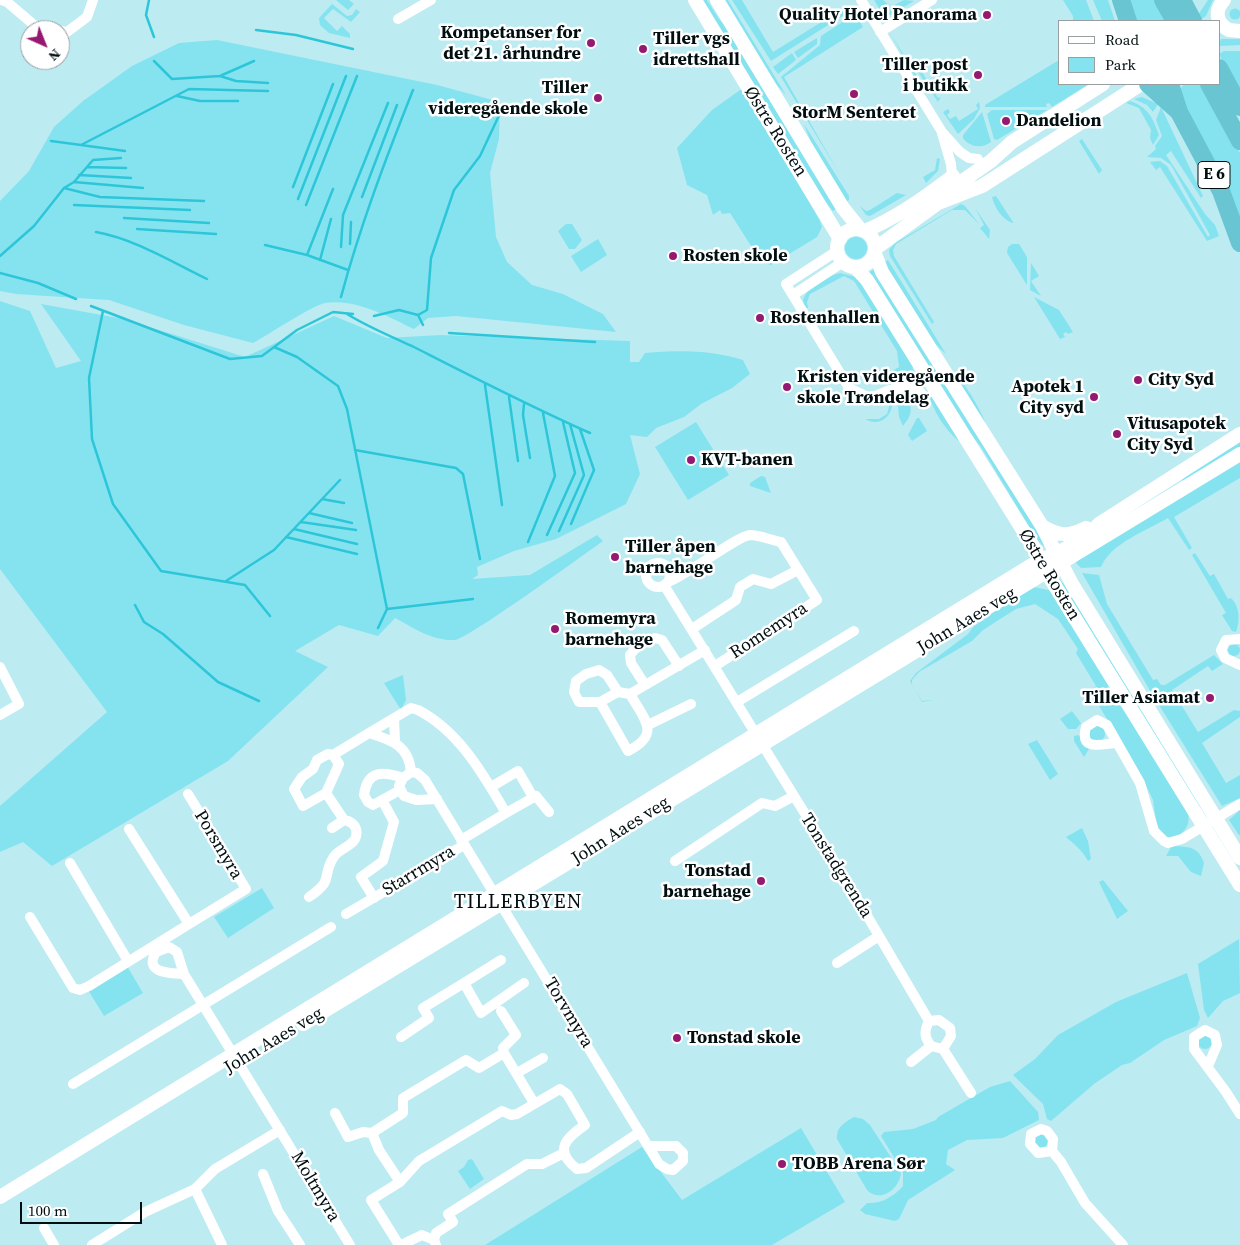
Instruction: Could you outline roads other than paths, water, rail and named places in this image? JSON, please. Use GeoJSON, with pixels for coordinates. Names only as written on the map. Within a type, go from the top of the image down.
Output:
{"type":"FeatureCollection","features":[{"type":"Feature","properties":{"kind":"highway"},"geometry":{"type":"LineString","coordinates":[[1121,0],[1128,20]]}},
{"type":"Feature","properties":{"kind":"highway"},"geometry":{"type":"LineString","coordinates":[[1175,8],[1192,20]]}},
{"type":"Feature","properties":{"kind":"highway"},"geometry":{"type":"LineString","coordinates":[[1220,70],[1240,107]]}},
{"type":"Feature","properties":{"kind":"highway","name":"E 6"},"geometry":{"type":"LineString","coordinates":[[1150,85],[1179,112]]}},
{"type":"Feature","properties":{"kind":"highway","name":"E 6"},"geometry":{"type":"LineString","coordinates":[[1170,85],[1179,112],[1215,177],[1240,243]]}},
{"type":"Feature","properties":{"kind":"highway","name":"E 6"},"geometry":{"type":"LineString","coordinates":[[1210,85],[1240,141]]}},
{"type":"Feature","properties":{"kind":"street"},"geometry":{"type":"LineString","coordinates":[[2,0],[28,20]]}},
{"type":"Feature","properties":{"kind":"street"},"geometry":{"type":"LineString","coordinates":[[70,30],[88,17],[93,0]]}},
{"type":"Feature","properties":{"kind":"street"},"geometry":{"type":"LineString","coordinates":[[398,19],[431,0]]}},
{"type":"Feature","properties":{"kind":"street","name":"Østre Rosten"},"geometry":{"type":"LineString","coordinates":[[694,0],[844,255],[867,280],[1240,885]]}},
{"type":"Feature","properties":{"kind":"street","name":"Østre Rosten"},"geometry":{"type":"LineString","coordinates":[[717,0],[843,208],[863,230]]}},
{"type":"Feature","properties":{"kind":"street"},"geometry":{"type":"LineString","coordinates":[[861,0],[942,132],[960,152],[969,158],[978,160]]}},
{"type":"Feature","properties":{"kind":"street"},"geometry":{"type":"LineString","coordinates":[[880,32],[932,0]]}},
{"type":"Feature","properties":{"kind":"street"},"geometry":{"type":"LineString","coordinates":[[1220,22],[1229,32]]}},
{"type":"Feature","properties":{"kind":"street"},"geometry":{"type":"LineString","coordinates":[[1109,104],[1125,85]]}},
{"type":"Feature","properties":{"kind":"street"},"geometry":{"type":"LineString","coordinates":[[793,295],[844,255],[848,231],[863,230],[935,199],[968,193],[982,186],[1011,165],[1139,85]]}},
{"type":"Feature","properties":{"kind":"street"},"geometry":{"type":"LineString","coordinates":[[923,396],[920,390],[910,386],[902,386],[870,398],[849,388],[786,284],[844,255],[867,264],[875,251],[978,160],[1012,142],[1100,86]]}},
{"type":"Feature","properties":{"kind":"street"},"geometry":{"type":"LineString","coordinates":[[942,132],[951,164],[952,183]]}},
{"type":"Feature","properties":{"kind":"street"},"geometry":{"type":"LineString","coordinates":[[952,183],[991,161],[1012,142]]}},
{"type":"Feature","properties":{"kind":"street"},"geometry":{"type":"LineString","coordinates":[[952,183],[1011,165]]}},
{"type":"Feature","properties":{"kind":"street"},"geometry":{"type":"LineString","coordinates":[[863,230],[873,238],[875,251]]}},
{"type":"Feature","properties":{"kind":"street","name":"Østre Rosten"},"geometry":{"type":"LineString","coordinates":[[875,251],[882,272],[1042,526],[1058,559],[1240,858]]}},
{"type":"Feature","properties":{"kind":"street","name":"John Aaes veg"},"geometry":{"type":"LineString","coordinates":[[758,740],[1047,573],[1058,559],[1099,524],[1240,434]]}},
{"type":"Feature","properties":{"kind":"street","name":"John Aaes veg"},"geometry":{"type":"LineString","coordinates":[[0,1206],[237,1058],[758,740],[1040,560],[1058,559],[1240,454]]}},
{"type":"Feature","properties":{"kind":"street","name":"John Aaes veg"},"geometry":{"type":"LineString","coordinates":[[1042,526],[1053,533],[1066,535],[1099,524]]}},
{"type":"Feature","properties":{"kind":"street","name":"Romemyra"},"geometry":{"type":"LineString","coordinates":[[716,666],[817,600],[780,542],[747,536],[682,577],[666,584],[758,740]]}},
{"type":"Feature","properties":{"kind":"street","name":"Romemyra"},"geometry":{"type":"LineString","coordinates":[[692,629],[736,600],[740,587],[753,579],[771,584],[798,570]]}},
{"type":"Feature","properties":{"kind":"street"},"geometry":{"type":"LineString","coordinates":[[737,702],[854,631]]}},
{"type":"Feature","properties":{"kind":"street"},"geometry":{"type":"LineString","coordinates":[[646,685],[631,663],[630,655],[651,639],[659,638],[662,640],[679,666]]}},
{"type":"Feature","properties":{"kind":"street"},"geometry":{"type":"LineString","coordinates":[[1240,639],[1226,640],[1221,650],[1225,658],[1240,664]]}},
{"type":"Feature","properties":{"kind":"street","name":"Romemyra"},"geometry":{"type":"LineString","coordinates":[[630,694],[705,650]]}},
{"type":"Feature","properties":{"kind":"street"},"geometry":{"type":"LineString","coordinates":[[0,667],[20,704],[0,715]]}},
{"type":"Feature","properties":{"kind":"street"},"geometry":{"type":"LineString","coordinates":[[600,702],[628,751],[639,746],[647,738],[648,726],[630,694],[618,692],[600,702],[579,702],[574,692],[576,681],[586,674],[599,670],[607,674],[618,692]]}},
{"type":"Feature","properties":{"kind":"street"},"geometry":{"type":"LineString","coordinates":[[648,726],[691,704]]}},
{"type":"Feature","properties":{"kind":"street"},"geometry":{"type":"LineString","coordinates":[[334,754],[339,764],[326,793],[303,806],[294,789],[302,777],[313,769],[317,760],[328,754],[334,754],[411,708],[432,719],[456,738],[491,787],[506,813]]}},
{"type":"Feature","properties":{"kind":"street"},"geometry":{"type":"LineString","coordinates":[[394,718],[395,741]]}},
{"type":"Feature","properties":{"kind":"street"},"geometry":{"type":"LineString","coordinates":[[369,733],[400,744],[409,759],[407,775],[400,790],[382,800]]}},
{"type":"Feature","properties":{"kind":"street","name":"Tonstadgrenda"},"geometry":{"type":"LineString","coordinates":[[758,740],[879,936],[929,1022],[925,1030],[926,1040],[931,1046]]}},
{"type":"Feature","properties":{"kind":"street"},"geometry":{"type":"LineString","coordinates":[[1116,743],[1140,782],[1154,831],[1168,843],[1182,839],[1240,804]]}},
{"type":"Feature","properties":{"kind":"street"},"geometry":{"type":"LineString","coordinates":[[491,787],[518,771],[533,797],[539,797],[550,812]]}},
{"type":"Feature","properties":{"kind":"street","name":"Starrmyra"},"geometry":{"type":"LineString","coordinates":[[374,898],[361,877],[381,864],[386,856],[394,822],[382,800],[373,805],[364,796],[370,779],[382,772],[407,775],[416,773],[426,780],[498,899]]}},
{"type":"Feature","properties":{"kind":"street"},"geometry":{"type":"LineString","coordinates":[[400,790],[408,799],[438,799]]}},
{"type":"Feature","properties":{"kind":"street"},"geometry":{"type":"LineString","coordinates":[[309,897],[325,884],[333,857],[349,846],[356,836],[354,826],[344,820],[326,793]]}},
{"type":"Feature","properties":{"kind":"street","name":"Porsmyra"},"geometry":{"type":"LineString","coordinates":[[30,917],[73,988],[80,990],[128,961],[158,946],[188,924],[246,889],[188,794]]}},
{"type":"Feature","properties":{"kind":"street","name":"Tonstadgrenda"},"geometry":{"type":"LineString","coordinates":[[675,860],[762,803],[775,806],[792,796]]}},
{"type":"Feature","properties":{"kind":"street","name":"Starrmyra"},"geometry":{"type":"LineString","coordinates":[[346,914],[533,797]]}},
{"type":"Feature","properties":{"kind":"street"},"geometry":{"type":"LineString","coordinates":[[332,828],[344,820]]}},
{"type":"Feature","properties":{"kind":"street"},"geometry":{"type":"LineString","coordinates":[[129,829],[188,924]]}},
{"type":"Feature","properties":{"kind":"street"},"geometry":{"type":"LineString","coordinates":[[70,863],[128,961]]}},
{"type":"Feature","properties":{"kind":"street","name":"Torvmyra"},"geometry":{"type":"LineString","coordinates":[[498,899],[650,1146]]}},
{"type":"Feature","properties":{"kind":"street"},"geometry":{"type":"LineString","coordinates":[[73,1084],[331,927]]}},
{"type":"Feature","properties":{"kind":"street","name":"Tonstadgrenda"},"geometry":{"type":"LineString","coordinates":[[837,963],[879,936]]}},
{"type":"Feature","properties":{"kind":"street"},"geometry":{"type":"LineString","coordinates":[[184,974],[166,974],[155,968],[153,956],[158,946],[173,948],[179,957],[184,974],[237,1058]]}},
{"type":"Feature","properties":{"kind":"street"},"geometry":{"type":"LineString","coordinates":[[402,1037],[429,1018],[423,1008],[501,960]]}},
{"type":"Feature","properties":{"kind":"street"},"geometry":{"type":"LineString","coordinates":[[464,983],[481,1012],[524,983]]}},
{"type":"Feature","properties":{"kind":"street"},"geometry":{"type":"LineString","coordinates":[[501,1011],[516,1035],[502,1048],[534,1103]]}},
{"type":"Feature","properties":{"kind":"street"},"geometry":{"type":"LineString","coordinates":[[929,1022],[940,1020],[950,1028],[952,1036],[943,1048]]}},
{"type":"Feature","properties":{"kind":"street"},"geometry":{"type":"LineString","coordinates":[[911,1062],[931,1046],[943,1048],[971,1093]]}},
{"type":"Feature","properties":{"kind":"street"},"geometry":{"type":"LineString","coordinates":[[335,1113],[348,1136],[362,1132],[372,1133],[403,1113],[403,1098],[466,1060],[479,1068],[504,1053]]}},
{"type":"Feature","properties":{"kind":"street","name":"John Aaes veg"},"geometry":{"type":"LineString","coordinates":[[0,1197],[237,1058]]}},
{"type":"Feature","properties":{"kind":"street","name":"Moltmyra"},"geometry":{"type":"LineString","coordinates":[[237,1058],[350,1245]]}},
{"type":"Feature","properties":{"kind":"street"},"geometry":{"type":"LineString","coordinates":[[517,1074],[543,1058]]}},
{"type":"Feature","properties":{"kind":"street"},"geometry":{"type":"LineString","coordinates":[[1208,1066],[1240,1114]]}},
{"type":"Feature","properties":{"kind":"street"},"geometry":{"type":"LineString","coordinates":[[564,1153],[542,1164],[527,1164],[448,1214],[453,1222],[436,1233],[435,1242],[422,1235],[400,1245],[371,1200],[400,1182],[414,1164],[467,1130],[502,1111],[514,1114],[557,1090],[562,1089],[585,1125],[567,1140],[564,1153],[572,1165],[579,1170],[607,1156],[640,1132]]}},
{"type":"Feature","properties":{"kind":"street"},"geometry":{"type":"LineString","coordinates":[[92,1245],[145,1212],[195,1189],[215,1169],[280,1130]]}},
{"type":"Feature","properties":{"kind":"street"},"geometry":{"type":"LineString","coordinates":[[372,1133],[378,1150],[400,1182]]}},
{"type":"Feature","properties":{"kind":"street"},"geometry":{"type":"LineString","coordinates":[[1052,1152],[1061,1162],[1085,1203],[1122,1245]]}},
{"type":"Feature","properties":{"kind":"street"},"geometry":{"type":"LineString","coordinates":[[263,1174],[278,1211],[300,1245]]}},
{"type":"Feature","properties":{"kind":"street"},"geometry":{"type":"LineString","coordinates":[[195,1189],[222,1245]]}},
{"type":"Feature","properties":{"kind":"street"},"geometry":{"type":"LineString","coordinates":[[44,1228],[54,1245]]}},
{"type":"Feature","properties":{"kind":"waterway"},"geometry":{"type":"LineString","coordinates":[[149,0],[146,15],[154,37]]}},
{"type":"Feature","properties":{"kind":"waterway"},"geometry":{"type":"LineString","coordinates":[[256,30],[296,35],[353,49]]}},
{"type":"Feature","properties":{"kind":"waterway"},"geometry":{"type":"LineString","coordinates":[[154,61],[172,79],[220,76],[254,61]]}},
{"type":"Feature","properties":{"kind":"waterway"},"geometry":{"type":"LineString","coordinates":[[220,76],[236,81],[268,83]]}},
{"type":"Feature","properties":{"kind":"waterway"},"geometry":{"type":"LineString","coordinates":[[298,199],[346,76]]}},
{"type":"Feature","properties":{"kind":"waterway"},"geometry":{"type":"LineString","coordinates":[[306,205],[357,76]]}},
{"type":"Feature","properties":{"kind":"waterway"},"geometry":{"type":"LineString","coordinates":[[293,187],[333,84]]}},
{"type":"Feature","properties":{"kind":"waterway"},"geometry":{"type":"LineString","coordinates":[[51,141],[81,145],[189,89],[268,91]]}},
{"type":"Feature","properties":{"kind":"waterway"},"geometry":{"type":"LineString","coordinates":[[341,297],[356,244],[374,192],[413,90]]}},
{"type":"Feature","properties":{"kind":"waterway"},"geometry":{"type":"LineString","coordinates":[[177,96],[200,101],[238,101]]}},
{"type":"Feature","properties":{"kind":"waterway"},"geometry":{"type":"LineString","coordinates":[[341,247],[343,215],[388,103]]}},
{"type":"Feature","properties":{"kind":"waterway"},"geometry":{"type":"LineString","coordinates":[[362,197],[397,105]]}},
{"type":"Feature","properties":{"kind":"waterway"},"geometry":{"type":"LineString","coordinates":[[374,316],[399,310],[418,315],[427,310],[431,258],[454,190],[480,156],[502,109]]}},
{"type":"Feature","properties":{"kind":"waterway"},"geometry":{"type":"LineString","coordinates":[[81,145],[125,151]]}},
{"type":"Feature","properties":{"kind":"waterway"},"geometry":{"type":"LineString","coordinates":[[0,256],[34,226],[64,188],[74,182],[93,160],[121,158]]}},
{"type":"Feature","properties":{"kind":"waterway"},"geometry":{"type":"LineString","coordinates":[[87,167],[126,168]]}},
{"type":"Feature","properties":{"kind":"waterway"},"geometry":{"type":"LineString","coordinates":[[79,175],[131,178]]}},
{"type":"Feature","properties":{"kind":"waterway"},"geometry":{"type":"LineString","coordinates":[[74,182],[143,188]]}},
{"type":"Feature","properties":{"kind":"waterway"},"geometry":{"type":"LineString","coordinates":[[64,188],[100,197],[204,201]]}},
{"type":"Feature","properties":{"kind":"waterway"},"geometry":{"type":"LineString","coordinates":[[307,255],[333,189]]}},
{"type":"Feature","properties":{"kind":"waterway"},"geometry":{"type":"LineString","coordinates":[[74,205],[190,210]]}},
{"type":"Feature","properties":{"kind":"waterway"},"geometry":{"type":"LineString","coordinates":[[124,218],[209,223]]}},
{"type":"Feature","properties":{"kind":"waterway"},"geometry":{"type":"LineString","coordinates":[[320,260],[331,219]]}},
{"type":"Feature","properties":{"kind":"waterway"},"geometry":{"type":"LineString","coordinates":[[350,244],[351,222]]}},
{"type":"Feature","properties":{"kind":"waterway"},"geometry":{"type":"LineString","coordinates":[[137,229],[216,234]]}},
{"type":"Feature","properties":{"kind":"waterway"},"geometry":{"type":"LineString","coordinates":[[96,232],[139,245],[207,279]]}},
{"type":"Feature","properties":{"kind":"waterway"},"geometry":{"type":"LineString","coordinates":[[265,245],[307,255],[348,270]]}},
{"type":"Feature","properties":{"kind":"waterway"},"geometry":{"type":"LineString","coordinates":[[0,273],[38,283],[76,299]]}},
{"type":"Feature","properties":{"kind":"waterway"},"geometry":{"type":"LineString","coordinates":[[91,306],[230,359],[262,356],[297,330],[333,312],[353,314]]}},
{"type":"Feature","properties":{"kind":"waterway"},"geometry":{"type":"LineString","coordinates":[[103,311],[89,378],[92,439],[113,504],[161,571],[245,585],[270,616]]}},
{"type":"Feature","properties":{"kind":"waterway"},"geometry":{"type":"LineString","coordinates":[[347,314],[522,402],[590,433]]}},
{"type":"Feature","properties":{"kind":"waterway"},"geometry":{"type":"LineString","coordinates":[[418,315],[423,325]]}},
{"type":"Feature","properties":{"kind":"waterway"},"geometry":{"type":"LineString","coordinates":[[449,333],[595,342]]}},
{"type":"Feature","properties":{"kind":"waterway"},"geometry":{"type":"LineString","coordinates":[[274,347],[297,357],[338,386],[347,409],[387,609],[378,628]]}},
{"type":"Feature","properties":{"kind":"waterway"},"geometry":{"type":"LineString","coordinates":[[485,385],[502,505]]}},
{"type":"Feature","properties":{"kind":"waterway"},"geometry":{"type":"LineString","coordinates":[[509,397],[518,461]]}},
{"type":"Feature","properties":{"kind":"waterway"},"geometry":{"type":"LineString","coordinates":[[524,404],[523,415],[530,458]]}},
{"type":"Feature","properties":{"kind":"waterway"},"geometry":{"type":"LineString","coordinates":[[528,542],[555,476],[543,413]]}},
{"type":"Feature","properties":{"kind":"waterway"},"geometry":{"type":"LineString","coordinates":[[547,535],[575,473],[563,422]]}},
{"type":"Feature","properties":{"kind":"waterway"},"geometry":{"type":"LineString","coordinates":[[559,531],[584,475],[570,424]]}},
{"type":"Feature","properties":{"kind":"waterway"},"geometry":{"type":"LineString","coordinates":[[571,524],[594,470],[580,429]]}},
{"type":"Feature","properties":{"kind":"waterway"},"geometry":{"type":"LineString","coordinates":[[355,450],[456,468],[463,474],[480,559]]}},
{"type":"Feature","properties":{"kind":"waterway"},"geometry":{"type":"LineString","coordinates":[[226,581],[274,550],[340,480]]}},
{"type":"Feature","properties":{"kind":"waterway"},"geometry":{"type":"LineString","coordinates":[[322,499],[344,503]]}},
{"type":"Feature","properties":{"kind":"waterway"},"geometry":{"type":"LineString","coordinates":[[309,513],[352,523]]}},
{"type":"Feature","properties":{"kind":"waterway"},"geometry":{"type":"LineString","coordinates":[[301,522],[356,530]]}},
{"type":"Feature","properties":{"kind":"waterway"},"geometry":{"type":"LineString","coordinates":[[294,529],[357,544]]}},
{"type":"Feature","properties":{"kind":"waterway"},"geometry":{"type":"LineString","coordinates":[[286,537],[357,554]]}},
{"type":"Feature","properties":{"kind":"waterway"},"geometry":{"type":"LineString","coordinates":[[387,609],[473,599]]}},
{"type":"Feature","properties":{"kind":"waterway"},"geometry":{"type":"LineString","coordinates":[[135,605],[144,622],[163,634],[218,682],[259,701]]}},
{"type":"Feature","properties":{"kind":"place","name":"Quality Hotel Panorama"},"geometry":{"type":"Point","coordinates":[987,15]}},
{"type":"Feature","properties":{"kind":"place","name":"Kompetanser for det 21. århundre"},"geometry":{"type":"Point","coordinates":[591,43]}},
{"type":"Feature","properties":{"kind":"place","name":"Tiller vgs idrettshall"},"geometry":{"type":"Point","coordinates":[643,49]}},
{"type":"Feature","properties":{"kind":"place","name":"Tiller post i butikk"},"geometry":{"type":"Point","coordinates":[978,75]}},
{"type":"Feature","properties":{"kind":"place","name":"StorM Senteret"},"geometry":{"type":"Point","coordinates":[854,94]}},
{"type":"Feature","properties":{"kind":"place","name":"Tiller videregående skole"},"geometry":{"type":"Point","coordinates":[598,98]}},
{"type":"Feature","properties":{"kind":"place","name":"Dandelion"},"geometry":{"type":"Point","coordinates":[1006,121]}},
{"type":"Feature","properties":{"kind":"place","name":"Rosten skole"},"geometry":{"type":"Point","coordinates":[673,256]}},
{"type":"Feature","properties":{"kind":"place","name":"Rostenhallen"},"geometry":{"type":"Point","coordinates":[760,318]}},
{"type":"Feature","properties":{"kind":"place","name":"City Syd"},"geometry":{"type":"Point","coordinates":[1138,380]}},
{"type":"Feature","properties":{"kind":"place","name":"Kristen videregående skole Trøndelag"},"geometry":{"type":"Point","coordinates":[787,387]}},
{"type":"Feature","properties":{"kind":"place","name":"Apotek 1 City syd"},"geometry":{"type":"Point","coordinates":[1094,397]}},
{"type":"Feature","properties":{"kind":"place","name":"Vitusapotek City Syd"},"geometry":{"type":"Point","coordinates":[1117,434]}},
{"type":"Feature","properties":{"kind":"place","name":"KVT-banen"},"geometry":{"type":"Point","coordinates":[691,460]}},
{"type":"Feature","properties":{"kind":"place","name":"Tiller åpen barnehage"},"geometry":{"type":"Point","coordinates":[615,557]}},
{"type":"Feature","properties":{"kind":"place","name":"Romemyra barnehage"},"geometry":{"type":"Point","coordinates":[555,629]}},
{"type":"Feature","properties":{"kind":"place","name":"Tiller Asiamat"},"geometry":{"type":"Point","coordinates":[1210,698]}},
{"type":"Feature","properties":{"kind":"place","name":"Tonstad barnehage"},"geometry":{"type":"Point","coordinates":[761,881]}},
{"type":"Feature","properties":{"kind":"place","name":"Tonstad skole"},"geometry":{"type":"Point","coordinates":[677,1038]}},
{"type":"Feature","properties":{"kind":"place","name":"TOBB Arena Sør"},"geometry":{"type":"Point","coordinates":[782,1164]}},
{"type":"Feature","properties":{"kind":"district","name":"TILLERBYEN"},"geometry":{"type":"Point","coordinates":[518,903]}}]}
